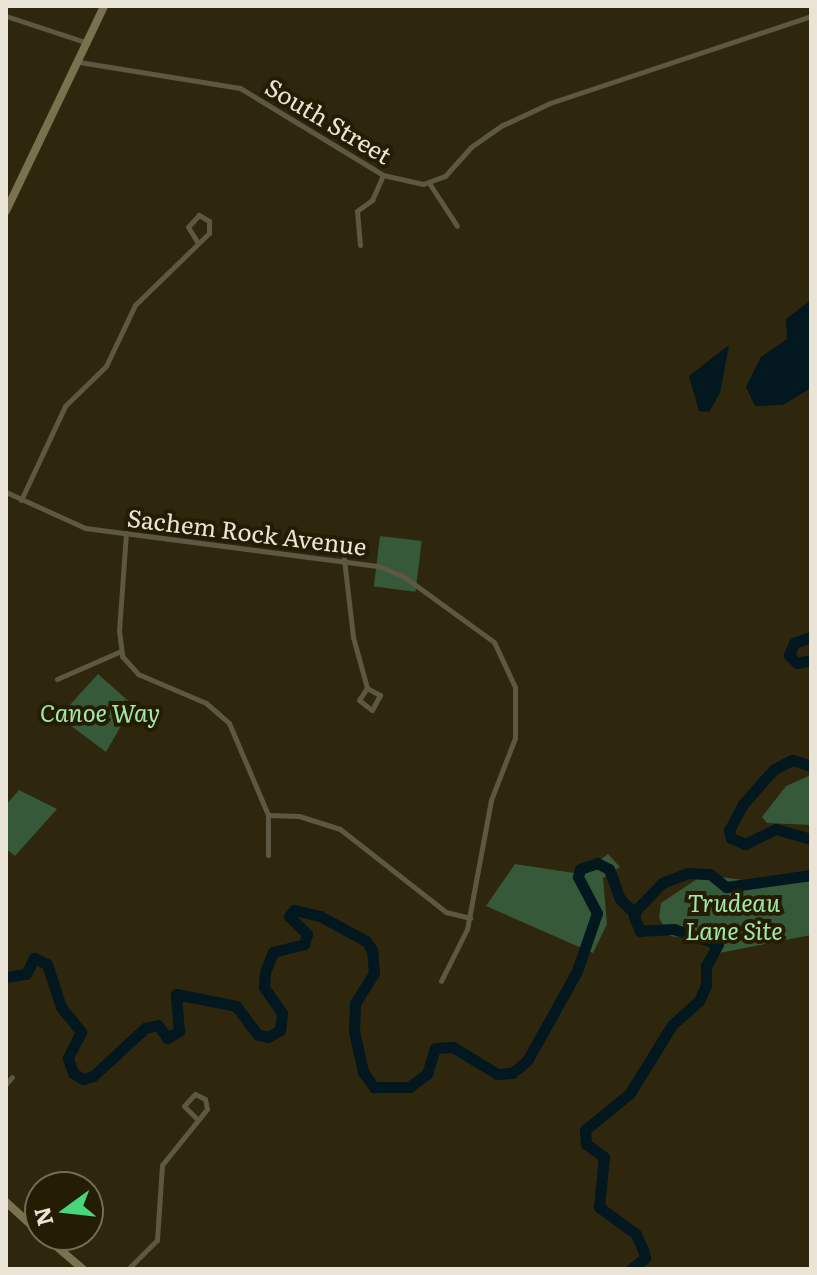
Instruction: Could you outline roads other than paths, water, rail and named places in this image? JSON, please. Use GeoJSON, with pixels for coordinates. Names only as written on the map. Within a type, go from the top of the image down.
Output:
{"type":"FeatureCollection","features":[{"type":"Feature","properties":{"kind":"main road"},"geometry":{"type":"LineString","coordinates":[[6,211],[104,6]]}},
{"type":"Feature","properties":{"kind":"main road"},"geometry":{"type":"LineString","coordinates":[[6,1202],[24,1218]]}},
{"type":"Feature","properties":{"kind":"main road"},"geometry":{"type":"LineString","coordinates":[[61,1251],[83,1269]]}},
{"type":"Feature","properties":{"kind":"street"},"geometry":{"type":"LineString","coordinates":[[6,16],[88,43]]}},
{"type":"Feature","properties":{"kind":"street"},"geometry":{"type":"LineString","coordinates":[[457,226],[429,183],[450,172],[492,132],[550,103],[811,16]]}},
{"type":"Feature","properties":{"kind":"street","name":"South Street"},"geometry":{"type":"LineString","coordinates":[[79,62],[240,88],[383,175],[429,183]]}},
{"type":"Feature","properties":{"kind":"street"},"geometry":{"type":"LineString","coordinates":[[360,245],[357,211],[372,200],[383,175]]}},
{"type":"Feature","properties":{"kind":"street"},"geometry":{"type":"LineString","coordinates":[[21,500],[65,406],[106,366],[135,305],[198,243],[211,227],[202,216],[188,225],[198,243]]}},
{"type":"Feature","properties":{"kind":"street","name":"Sachem Rock Avenue"},"geometry":{"type":"LineString","coordinates":[[6,492],[76,526],[344,559],[395,572],[472,623],[500,650],[512,677],[515,738],[491,800],[470,918],[441,981]]}},
{"type":"Feature","properties":{"kind":"street"},"geometry":{"type":"LineString","coordinates":[[126,533],[121,651],[144,678],[198,699],[224,716],[268,815],[268,855]]}},
{"type":"Feature","properties":{"kind":"street"},"geometry":{"type":"LineString","coordinates":[[344,559],[353,637],[367,688],[381,698],[372,710],[359,702],[367,688]]}},
{"type":"Feature","properties":{"kind":"street"},"geometry":{"type":"LineString","coordinates":[[57,679],[121,651]]}},
{"type":"Feature","properties":{"kind":"street"},"geometry":{"type":"LineString","coordinates":[[268,815],[299,816],[340,829],[446,912],[470,918]]}},
{"type":"Feature","properties":{"kind":"street"},"geometry":{"type":"LineString","coordinates":[[811,983],[811,999]]}},
{"type":"Feature","properties":{"kind":"street"},"geometry":{"type":"LineString","coordinates":[[6,1084],[12,1077]]}},
{"type":"Feature","properties":{"kind":"street"},"geometry":{"type":"LineString","coordinates":[[128,1269],[155,1244],[162,1165],[207,1106],[195,1094],[184,1106],[196,1118]]}},
{"type":"Feature","properties":{"kind":"water"},"geometry":{"type":"Polygon","coordinates":[[[811,300],[811,388],[783,405],[755,406],[746,387],[761,357],[787,339],[786,319],[811,300]]]}},
{"type":"Feature","properties":{"kind":"water"},"geometry":{"type":"Polygon","coordinates":[[[729,345],[720,393],[709,412],[699,411],[689,376],[729,345]]]}},
{"type":"Feature","properties":{"kind":"waterway"},"geometry":{"type":"LineString","coordinates":[[811,637],[794,643],[789,655],[797,663],[811,660]]}},
{"type":"Feature","properties":{"kind":"waterway"},"geometry":{"type":"LineString","coordinates":[[811,766],[792,760],[774,769],[743,804],[729,830],[731,838],[745,844],[776,829],[811,839]]}},
{"type":"Feature","properties":{"kind":"waterway"},"geometry":{"type":"LineString","coordinates":[[6,977],[26,974],[34,958],[47,964],[61,1007],[81,1032],[68,1058],[73,1073],[83,1079],[93,1076],[145,1028],[158,1025],[167,1038],[179,1031],[176,994],[236,1006],[258,1035],[268,1037],[280,1030],[282,1013],[264,987],[265,972],[273,952],[304,944],[307,934],[289,916],[294,910],[320,916],[366,941],[372,950],[374,973],[355,1003],[354,1031],[363,1072],[374,1087],[409,1087],[427,1074],[435,1048],[453,1047],[497,1074],[512,1073],[527,1061],[577,971],[597,913],[578,877],[580,869],[597,863],[609,869],[620,899],[635,914]]}},
{"type":"Feature","properties":{"kind":"waterway"},"geometry":{"type":"LineString","coordinates":[[631,1269],[645,1258],[643,1250],[636,1234],[599,1207],[604,1157],[586,1144],[585,1130],[630,1093],[672,1025],[699,1001],[706,985],[706,966],[718,944],[674,929],[640,931],[634,917],[637,909],[662,883],[688,873],[710,874],[726,887],[811,875]]}},
{"type":"Feature","properties":{"kind":"park label","name":"Canoe Way"},"geometry":{"type":"Point","coordinates":[100,712]}},
{"type":"Feature","properties":{"kind":"park label","name":"Trudeau Lane Site"},"geometry":{"type":"Point","coordinates":[734,916]}}]}
